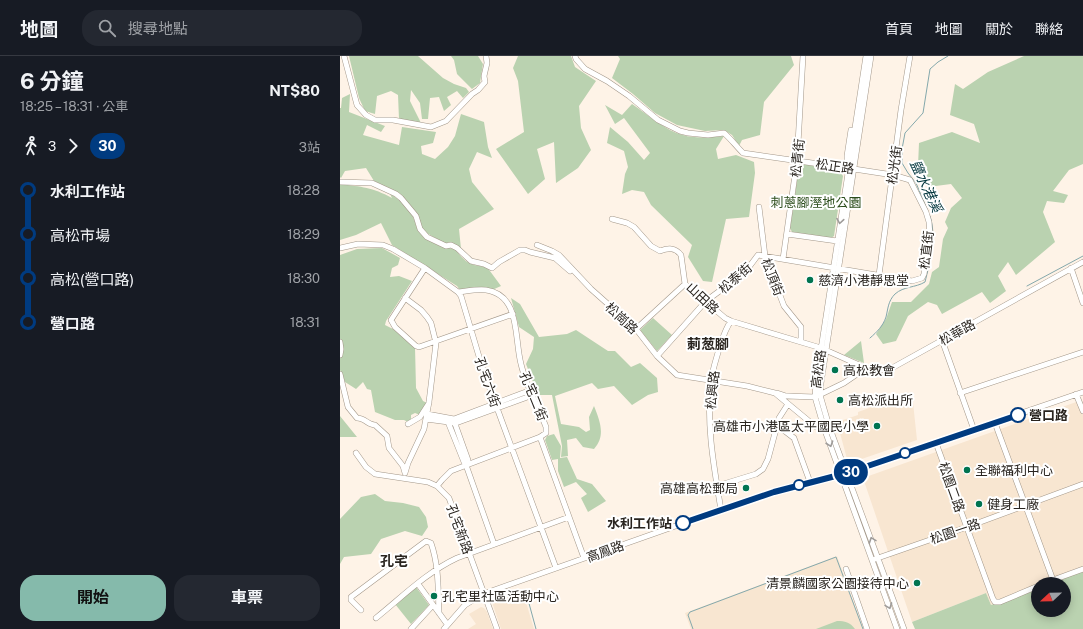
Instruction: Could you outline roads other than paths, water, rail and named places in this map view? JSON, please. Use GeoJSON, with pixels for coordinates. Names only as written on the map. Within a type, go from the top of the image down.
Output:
{"type":"FeatureCollection","features":[{"type":"Feature","properties":{"kind":"street"},"geometry":{"type":"LineString","coordinates":[[344,56],[357,105],[366,115],[375,120],[393,120],[431,127],[446,121],[485,82],[484,76],[487,62],[486,56]]}},
{"type":"Feature","properties":{"kind":"street","name":"松正路"},"geometry":{"type":"LineString","coordinates":[[575,56],[584,69],[629,96],[658,120],[680,131],[708,135],[724,133],[743,153],[893,175]]}},
{"type":"Feature","properties":{"kind":"street","name":"松青街"},"geometry":{"type":"LineString","coordinates":[[783,259],[797,161],[803,56]]}},
{"type":"Feature","properties":{"kind":"street","name":"高松路"},"geometry":{"type":"LineString","coordinates":[[851,169],[847,156],[863,56]]}},
{"type":"Feature","properties":{"kind":"street","name":"高松路"},"geometry":{"type":"LineString","coordinates":[[853,156],[866,56]]}},
{"type":"Feature","properties":{"kind":"street","name":"高松路"},"geometry":{"type":"LineString","coordinates":[[870,56],[836,267],[824,349],[820,395],[829,426],[904,629]]}},
{"type":"Feature","properties":{"kind":"street","name":"高松路"},"geometry":{"type":"LineString","coordinates":[[836,267],[837,241],[851,169],[859,158],[874,56]]}},
{"type":"Feature","properties":{"kind":"street","name":"松光街"},"geometry":{"type":"LineString","coordinates":[[879,275],[910,56]]}},
{"type":"Feature","properties":{"kind":"street","name":"松直街"},"geometry":{"type":"LineString","coordinates":[[765,256],[912,281],[922,278],[924,274],[930,236],[930,222],[912,182],[905,178],[893,175]]}},
{"type":"Feature","properties":{"kind":"street"},"geometry":{"type":"LineString","coordinates":[[340,182],[372,183],[396,194],[416,216],[420,229],[427,237],[446,246],[457,248],[465,257],[476,264],[484,264],[492,268],[499,262],[520,250],[525,250],[554,258],[571,272],[578,275]]}},
{"type":"Feature","properties":{"kind":"street","name":"松頂街"},"geometry":{"type":"LineString","coordinates":[[759,207],[765,256],[784,306],[801,327],[801,341]]}},
{"type":"Feature","properties":{"kind":"street","name":"山田路"},"geometry":{"type":"LineString","coordinates":[[612,219],[627,223],[634,227],[651,246],[660,251],[670,248],[678,252],[681,255],[685,284],[720,314],[731,321],[824,349]]}},
{"type":"Feature","properties":{"kind":"street"},"geometry":{"type":"LineString","coordinates":[[787,234],[837,241]]}},
{"type":"Feature","properties":{"kind":"street"},"geometry":{"type":"LineString","coordinates":[[340,248],[358,244],[383,245],[393,249],[425,268],[458,292]]}},
{"type":"Feature","properties":{"kind":"street","name":"松崗路"},"geometry":{"type":"LineString","coordinates":[[537,245],[559,255],[607,304],[636,329],[657,356],[677,375],[746,386],[786,396],[815,397]]}},
{"type":"Feature","properties":{"kind":"street","name":"松泰街"},"geometry":{"type":"LineString","coordinates":[[657,356],[706,301],[749,267],[758,255],[765,256]]}},
{"type":"Feature","properties":{"kind":"street","name":"松華路"},"geometry":{"type":"LineString","coordinates":[[824,349],[866,368],[886,370],[892,368],[1083,262]]}},
{"type":"Feature","properties":{"kind":"street"},"geometry":{"type":"LineString","coordinates":[[425,268],[392,320],[395,327],[419,347],[513,314]]}},
{"type":"Feature","properties":{"kind":"street"},"geometry":{"type":"LineString","coordinates":[[1071,268],[1083,302]]}},
{"type":"Feature","properties":{"kind":"street"},"geometry":{"type":"LineString","coordinates":[[636,329],[685,284]]}},
{"type":"Feature","properties":{"kind":"street","name":"孔宅二街"},"geometry":{"type":"LineString","coordinates":[[458,292],[484,290],[493,292],[504,298],[513,314],[521,364],[546,427],[546,433],[540,438],[584,558]]}},
{"type":"Feature","properties":{"kind":"street","name":"孔宅六街"},"geometry":{"type":"LineString","coordinates":[[458,292],[483,370],[556,568]]}},
{"type":"Feature","properties":{"kind":"street"},"geometry":{"type":"LineString","coordinates":[[402,478],[422,436],[427,417],[436,342],[431,323],[427,317],[421,310],[405,298]]}},
{"type":"Feature","properties":{"kind":"street","name":"松興路"},"geometry":{"type":"LineString","coordinates":[[721,510],[711,436],[711,381],[721,345],[731,321]]}},
{"type":"Feature","properties":{"kind":"street"},"geometry":{"type":"LineString","coordinates":[[942,340],[974,430]]}},
{"type":"Feature","properties":{"kind":"street"},"geometry":{"type":"LineString","coordinates":[[340,343],[340,355]]}},
{"type":"Feature","properties":{"kind":"street","name":"高松路"},"geometry":{"type":"LineString","coordinates":[[824,349],[816,382],[815,397],[824,428],[897,629]]}},
{"type":"Feature","properties":{"kind":"street"},"geometry":{"type":"LineString","coordinates":[[960,393],[1083,352]]}},
{"type":"Feature","properties":{"kind":"street"},"geometry":{"type":"LineString","coordinates":[[815,397],[844,383],[866,368]]}},
{"type":"Feature","properties":{"kind":"street"},"geometry":{"type":"LineString","coordinates":[[340,374],[348,407],[357,418],[361,418],[370,425],[376,425],[387,436],[389,448],[403,466],[405,473]]}},
{"type":"Feature","properties":{"kind":"street"},"geometry":{"type":"LineString","coordinates":[[427,417],[452,421],[456,424],[532,392]]}},
{"type":"Feature","properties":{"kind":"street"},"geometry":{"type":"LineString","coordinates":[[847,473],[1083,392]]}},
{"type":"Feature","properties":{"kind":"street"},"geometry":{"type":"LineString","coordinates":[[775,393],[816,427],[824,428],[829,426]]}},
{"type":"Feature","properties":{"kind":"street"},"geometry":{"type":"LineString","coordinates":[[1076,394],[1083,411]]}},
{"type":"Feature","properties":{"kind":"street"},"geometry":{"type":"LineString","coordinates":[[408,424],[420,417],[424,408],[430,402]]}},
{"type":"Feature","properties":{"kind":"street"},"geometry":{"type":"LineString","coordinates":[[717,486],[760,472],[768,459],[782,412],[788,404]]}},
{"type":"Feature","properties":{"kind":"street"},"geometry":{"type":"LineString","coordinates":[[452,421],[468,460],[466,465],[494,544]]}},
{"type":"Feature","properties":{"kind":"street"},"geometry":{"type":"LineString","coordinates":[[995,422],[1052,577]]}},
{"type":"Feature","properties":{"kind":"street"},"geometry":{"type":"LineString","coordinates":[[777,425],[794,438],[810,482]]}},
{"type":"Feature","properties":{"kind":"street"},"geometry":{"type":"LineString","coordinates":[[356,453],[366,467],[375,474],[428,482],[437,486],[451,471],[540,438]]}},
{"type":"Feature","properties":{"kind":"street","name":"松園二路"},"geometry":{"type":"LineString","coordinates":[[936,443],[993,599],[995,602],[1000,602],[1031,589]]}},
{"type":"Feature","properties":{"kind":"street","name":"高鳳路"},"geometry":{"type":"LineString","coordinates":[[446,627],[465,605],[483,594],[778,491],[847,473]]}},
{"type":"Feature","properties":{"kind":"street","name":"松園一路"},"geometry":{"type":"LineString","coordinates":[[872,560],[1083,484]]}},
{"type":"Feature","properties":{"kind":"street","name":"孔宅新路"},"geometry":{"type":"LineString","coordinates":[[437,486],[444,492],[451,502],[483,594],[497,629]]}},
{"type":"Feature","properties":{"kind":"street"},"geometry":{"type":"LineString","coordinates":[[376,618],[446,563],[569,517]]}},
{"type":"Feature","properties":{"kind":"street"},"geometry":{"type":"LineString","coordinates":[[362,610],[351,600],[351,597],[426,541],[431,543],[436,558],[439,613]]}},
{"type":"Feature","properties":{"kind":"street"},"geometry":{"type":"LineString","coordinates":[[1060,577],[1083,568]]}},
{"type":"Feature","properties":{"kind":"street"},"geometry":{"type":"LineString","coordinates":[[846,569],[868,629]]}},
{"type":"Feature","properties":{"kind":"street"},"geometry":{"type":"LineString","coordinates":[[418,584],[439,613],[446,627]]}},
{"type":"Feature","properties":{"kind":"street"},"geometry":{"type":"LineString","coordinates":[[411,629],[433,605]]}},
{"type":"Feature","properties":{"kind":"waterway","name":"鹽水港溪"},"geometry":{"type":"LineString","coordinates":[[927,209],[916,183],[902,163],[902,149],[905,133],[923,113],[930,69],[948,56]]}},
{"type":"Feature","properties":{"kind":"waterway","name":"鹽水港溪"},"geometry":{"type":"LineString","coordinates":[[870,338],[883,323],[890,302],[895,294],[898,291],[925,282],[931,258],[933,241],[930,216]]}},
{"type":"Feature","properties":{"kind":"waterway","name":"鹽水港溪"},"geometry":{"type":"LineString","coordinates":[[1027,286],[1083,256]]}},
{"type":"Feature","properties":{"kind":"waterway"},"geometry":{"type":"LineString","coordinates":[[693,629],[688,615],[690,612],[836,557],[863,629]]}},
{"type":"Feature","properties":{"kind":"waterway"},"geometry":{"type":"LineString","coordinates":[[527,596],[536,629]]}},
{"type":"Feature","properties":{"kind":"place","name":"慈濟小港靜思堂"},"geometry":{"type":"Point","coordinates":[810,280]}},
{"type":"Feature","properties":{"kind":"place","name":"高松教會"},"geometry":{"type":"Point","coordinates":[835,370]}},
{"type":"Feature","properties":{"kind":"place","name":"高松派出所"},"geometry":{"type":"Point","coordinates":[840,400]}},
{"type":"Feature","properties":{"kind":"place","name":"營口路"},"geometry":{"type":"Point","coordinates":[1018,415]}},
{"type":"Feature","properties":{"kind":"place","name":"高雄市小港區太平國民小學"},"geometry":{"type":"Point","coordinates":[877,426]}},
{"type":"Feature","properties":{"kind":"place","name":"全聯福利中心"},"geometry":{"type":"Point","coordinates":[967,470]}},
{"type":"Feature","properties":{"kind":"place","name":"高雄高松郵局"},"geometry":{"type":"Point","coordinates":[746,488]}},
{"type":"Feature","properties":{"kind":"place","name":"健身工廠"},"geometry":{"type":"Point","coordinates":[979,504]}},
{"type":"Feature","properties":{"kind":"place","name":"水利工作站"},"geometry":{"type":"Point","coordinates":[683,523]}},
{"type":"Feature","properties":{"kind":"place","name":"清景麟國家公園接待中心"},"geometry":{"type":"Point","coordinates":[917,583]}},
{"type":"Feature","properties":{"kind":"place","name":"孔宅里社區活動中心"},"geometry":{"type":"Point","coordinates":[434,596]}},
{"type":"Feature","properties":{"kind":"district","name":"莿葱腳"},"geometry":{"type":"Point","coordinates":[708,344]}},
{"type":"Feature","properties":{"kind":"district","name":"孔宅"},"geometry":{"type":"Point","coordinates":[394,561]}},
{"type":"Feature","properties":{"kind":"park label","name":"刺蔥腳溼地公園"},"geometry":{"type":"Point","coordinates":[816,202]}}]}
